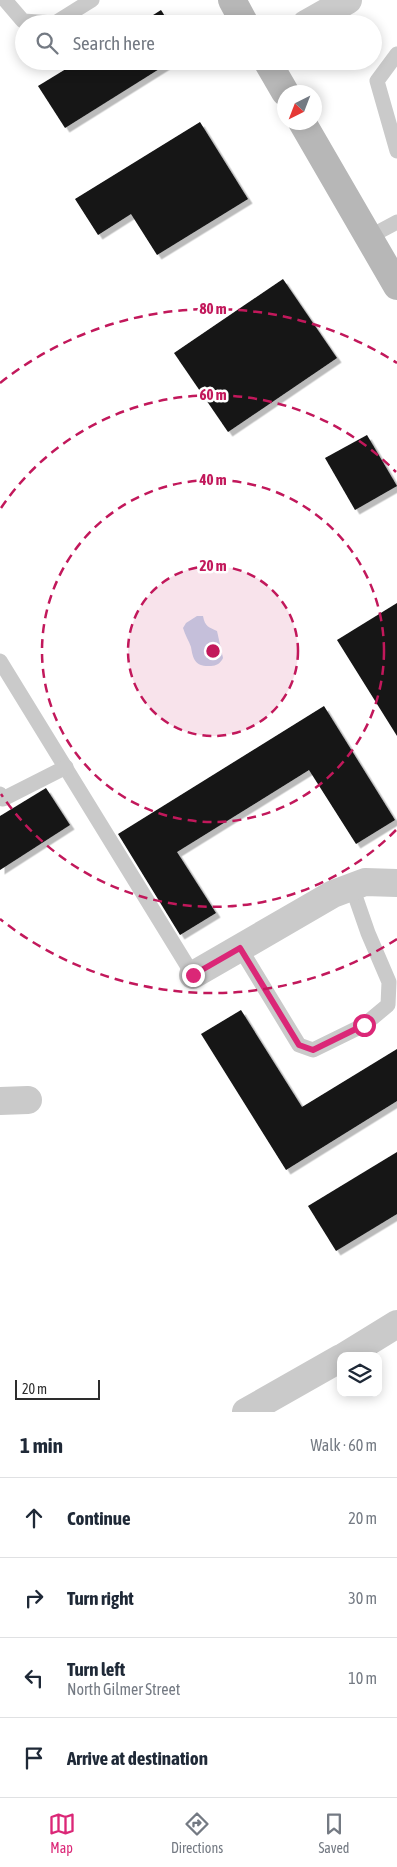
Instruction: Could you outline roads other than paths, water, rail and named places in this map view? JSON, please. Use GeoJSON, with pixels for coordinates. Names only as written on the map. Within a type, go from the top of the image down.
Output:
{"type":"FeatureCollection","features":[{"type":"Feature","properties":{"kind":"main road"},"geometry":{"type":"LineString","coordinates":[[232,0],[240,15]]}},
{"type":"Feature","properties":{"kind":"main road"},"geometry":{"type":"LineString","coordinates":[[272,70],[281,85]]}},
{"type":"Feature","properties":{"kind":"main road"},"geometry":{"type":"LineString","coordinates":[[307,130],[397,286]]}},
{"type":"Feature","properties":{"kind":"street"},"geometry":{"type":"LineString","coordinates":[[322,15],[348,0]]}},
{"type":"Feature","properties":{"kind":"street"},"geometry":{"type":"LineString","coordinates":[[193,975],[333,894],[365,882],[397,883]]}},
{"type":"Feature","properties":{"kind":"street"},"geometry":{"type":"LineString","coordinates":[[0,1100],[28,1100]]}},
{"type":"Feature","properties":{"kind":"street"},"geometry":{"type":"LineString","coordinates":[[352,1352],[397,1324]]}},
{"type":"Feature","properties":{"kind":"street"},"geometry":{"type":"LineString","coordinates":[[246,1412],[337,1360]]}},
{"type":"Feature","properties":{"kind":"lane"},"geometry":{"type":"LineString","coordinates":[[5,0],[18,15]]}},
{"type":"Feature","properties":{"kind":"lane"},"geometry":{"type":"LineString","coordinates":[[68,15],[92,0]]}},
{"type":"Feature","properties":{"kind":"lane"},"geometry":{"type":"LineString","coordinates":[[397,54],[377,81],[394,133],[397,151]]}},
{"type":"Feature","properties":{"kind":"lane"},"geometry":{"type":"LineString","coordinates":[[369,237],[397,222]]}},
{"type":"Feature","properties":{"kind":"lane"},"geometry":{"type":"LineString","coordinates":[[0,661],[193,975]]}},
{"type":"Feature","properties":{"kind":"lane"},"geometry":{"type":"LineString","coordinates":[[0,794],[3,799],[66,767]]}},
{"type":"Feature","properties":{"kind":"lane"},"geometry":{"type":"LineString","coordinates":[[240,948],[299,1045],[313,1050],[364,1025],[388,1005],[389,982],[368,933],[352,887]]}},
{"type":"Feature","properties":{"kind":"water"},"geometry":{"type":"Polygon","coordinates":[[[197,616],[203,616],[206,625],[217,631],[223,658],[216,665],[201,665],[194,659],[183,628],[186,623],[197,616]]]}}]}
